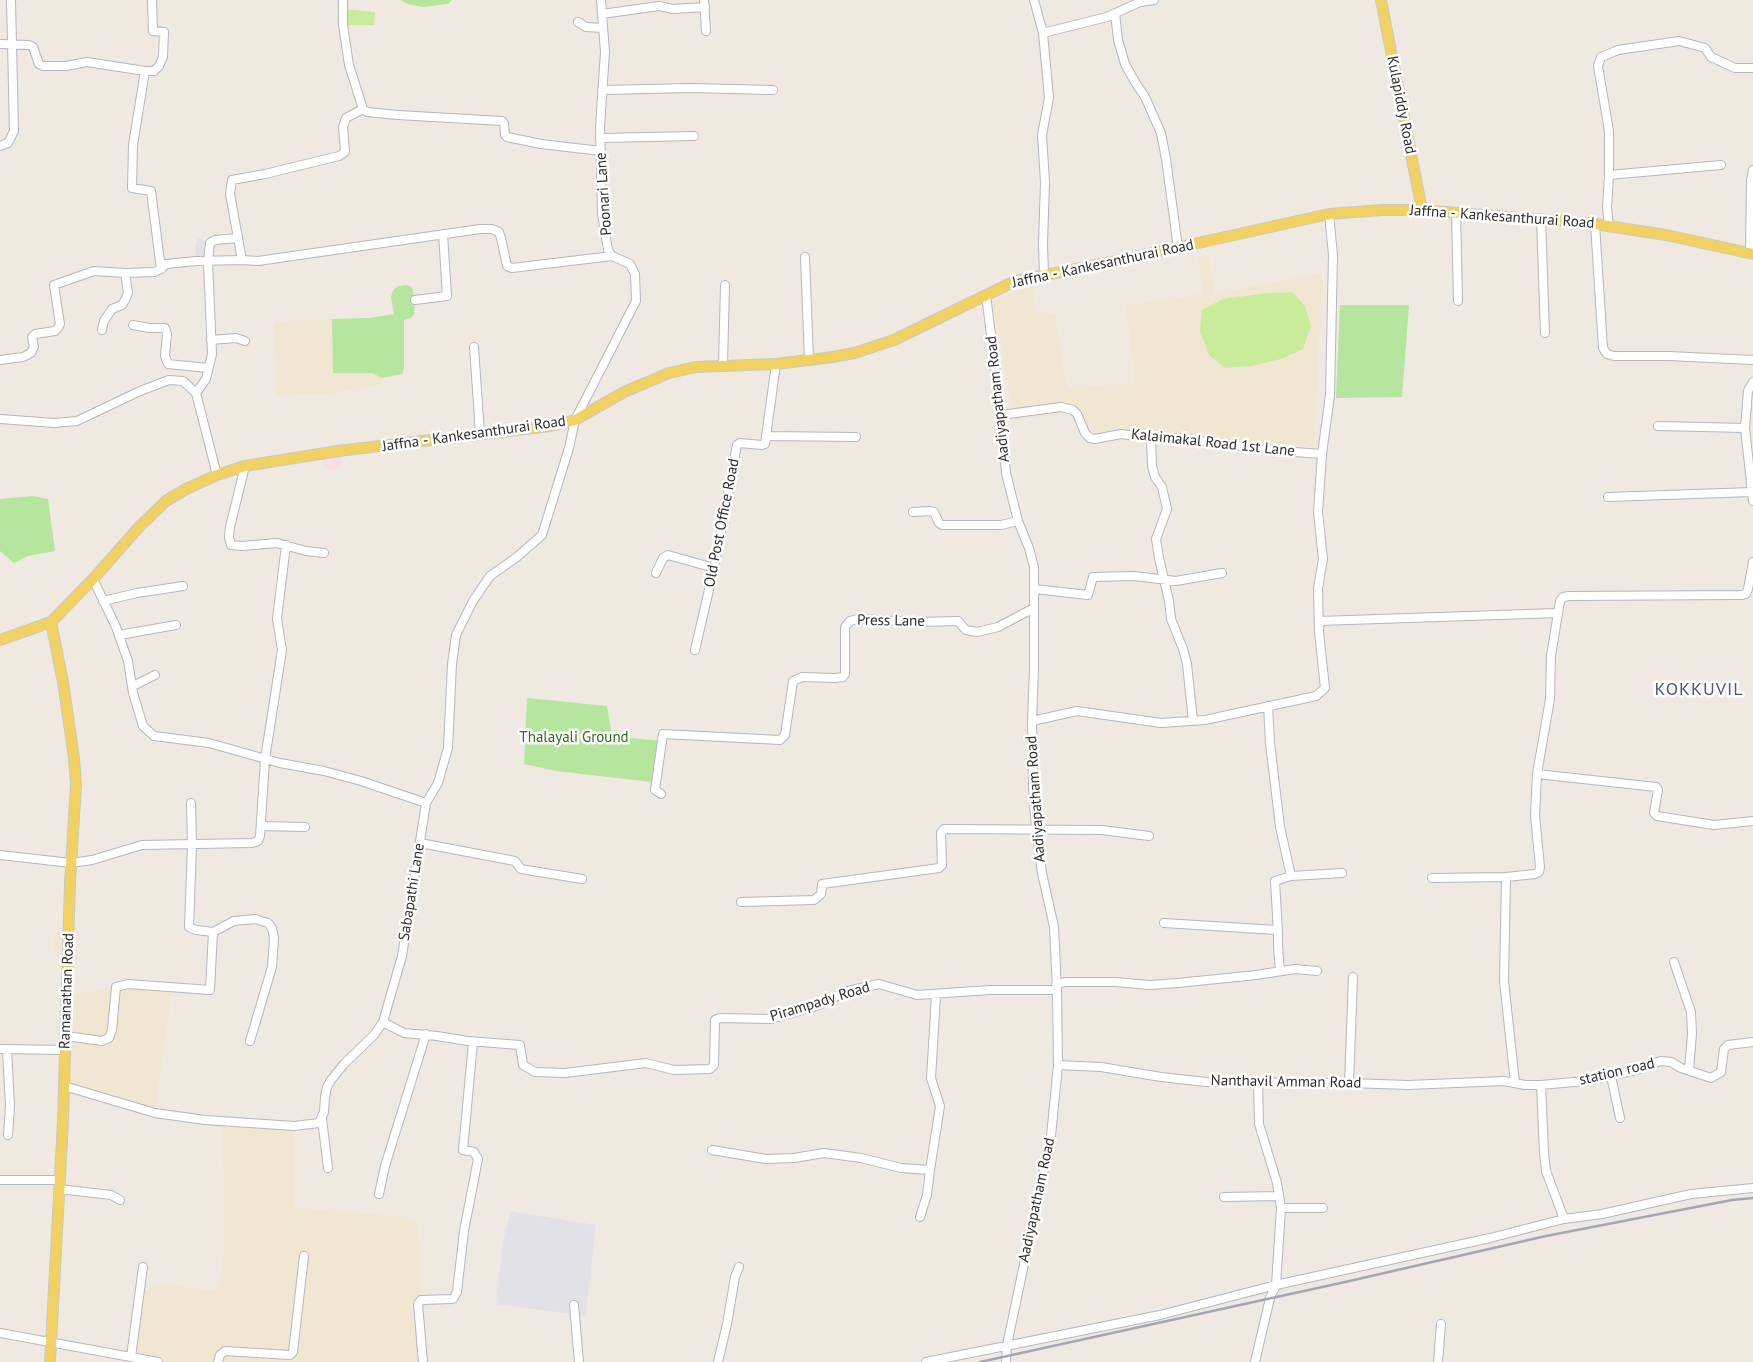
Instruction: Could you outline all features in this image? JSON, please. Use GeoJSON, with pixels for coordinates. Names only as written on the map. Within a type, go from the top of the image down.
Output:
{"type":"FeatureCollection","features":[{"type":"Feature","properties":{"kind":"main road","name":"Kulapiddy Road"},"geometry":{"type":"LineString","coordinates":[[1381,0],[1422,210]]}},
{"type":"Feature","properties":{"kind":"main road","name":"Jaffna - Kankesanthurai Road"},"geometry":{"type":"LineString","coordinates":[[0,640],[51,622],[93,579],[130,536],[166,502],[186,489],[217,475],[245,466],[338,451],[550,426],[575,420],[624,392],[668,373],[696,367],[776,364],[854,353],[885,343],[1014,281],[1178,248],[1329,214],[1382,210],[1422,210],[1595,224],[1666,235],[1752,254]]}},
{"type":"Feature","properties":{"kind":"main road","name":"Ramanathan Road"},"geometry":{"type":"LineString","coordinates":[[50,1362],[64,1086],[76,785],[74,758],[51,622]]}},
{"type":"Feature","properties":{"kind":"street"},"geometry":{"type":"LineString","coordinates":[[0,146],[8,143],[14,131],[11,0]]}},
{"type":"Feature","properties":{"kind":"street"},"geometry":{"type":"LineString","coordinates":[[0,44],[33,47],[39,64],[43,66],[66,66],[87,62],[154,71],[159,66],[163,57],[164,32],[153,31],[152,0]]}},
{"type":"Feature","properties":{"kind":"street"},"geometry":{"type":"LineString","coordinates":[[343,0],[343,25],[349,65],[363,109],[367,112],[502,121],[507,137],[541,144],[600,150]]}},
{"type":"Feature","properties":{"kind":"street","name":"Poonari Lane"},"geometry":{"type":"LineString","coordinates":[[575,420],[636,301],[635,274],[630,264],[612,256],[608,250],[602,214],[600,138],[605,52],[601,0]]}},
{"type":"Feature","properties":{"kind":"street"},"geometry":{"type":"LineString","coordinates":[[1034,0],[1043,33],[1049,98],[1042,135],[1045,182],[1044,275]]}},
{"type":"Feature","properties":{"kind":"street"},"geometry":{"type":"LineString","coordinates":[[1043,33],[1107,17],[1140,2],[1154,0]]}},
{"type":"Feature","properties":{"kind":"street"},"geometry":{"type":"LineString","coordinates":[[602,14],[659,6],[673,9],[705,4],[706,31]]}},
{"type":"Feature","properties":{"kind":"street"},"geometry":{"type":"LineString","coordinates":[[1115,13],[1118,40],[1125,64],[1134,82],[1145,97],[1161,134],[1178,248]]}},
{"type":"Feature","properties":{"kind":"street"},"geometry":{"type":"LineString","coordinates":[[578,22],[586,27],[603,28]]}},
{"type":"Feature","properties":{"kind":"street"},"geometry":{"type":"LineString","coordinates":[[1609,226],[1607,207],[1609,131],[1598,66],[1600,57],[1618,50],[1679,41],[1705,48],[1711,57],[1735,68],[1753,68]]}},
{"type":"Feature","properties":{"kind":"street"},"geometry":{"type":"LineString","coordinates":[[145,71],[133,145],[132,188],[151,191],[161,269]]}},
{"type":"Feature","properties":{"kind":"street"},"geometry":{"type":"LineString","coordinates":[[602,90],[690,88],[773,90]]}},
{"type":"Feature","properties":{"kind":"street"},"geometry":{"type":"LineString","coordinates":[[242,260],[230,194],[232,180],[339,156],[345,152],[343,127],[346,118],[363,109]]}},
{"type":"Feature","properties":{"kind":"street"},"geometry":{"type":"LineString","coordinates":[[600,138],[694,136]]}},
{"type":"Feature","properties":{"kind":"street"},"geometry":{"type":"LineString","coordinates":[[1609,175],[1721,165]]}},
{"type":"Feature","properties":{"kind":"street"},"geometry":{"type":"LineString","coordinates":[[1752,254],[1751,180],[1753,170]]}},
{"type":"Feature","properties":{"kind":"street"},"geometry":{"type":"LineString","coordinates":[[1456,213],[1458,301]]}},
{"type":"Feature","properties":{"kind":"street"},"geometry":{"type":"LineString","coordinates":[[1032,721],[1077,711],[1161,723],[1205,720],[1316,696],[1326,688],[1319,622],[1318,588],[1323,559],[1318,512],[1322,454],[1330,395],[1333,255],[1329,214]]}},
{"type":"Feature","properties":{"kind":"street"},"geometry":{"type":"LineString","coordinates":[[1541,219],[1545,333]]}},
{"type":"Feature","properties":{"kind":"street"},"geometry":{"type":"LineString","coordinates":[[1595,224],[1603,348],[1607,354],[1614,356],[1669,356],[1753,360]]}},
{"type":"Feature","properties":{"kind":"street"},"geometry":{"type":"LineString","coordinates":[[0,360],[23,357],[31,353],[34,347],[32,337],[34,334],[55,331],[58,328],[60,324],[54,285],[94,271],[154,272],[166,264],[242,260],[258,261],[480,229],[492,229],[499,232],[507,266],[512,268],[612,256]]}},
{"type":"Feature","properties":{"kind":"street"},"geometry":{"type":"LineString","coordinates":[[415,300],[447,296],[443,234]]}},
{"type":"Feature","properties":{"kind":"street"},"geometry":{"type":"LineString","coordinates":[[196,394],[206,379],[212,354],[208,262],[210,243],[216,240],[238,238]]}},
{"type":"Feature","properties":{"kind":"street"},"geometry":{"type":"LineString","coordinates":[[806,258],[809,360]]}},
{"type":"Feature","properties":{"kind":"street"},"geometry":{"type":"LineString","coordinates":[[102,330],[104,321],[112,309],[122,305],[128,293],[126,273]]}},
{"type":"Feature","properties":{"kind":"street"},"geometry":{"type":"LineString","coordinates":[[723,366],[725,285]]}},
{"type":"Feature","properties":{"kind":"street","name":"Aadiyapatham Road"},"geometry":{"type":"LineString","coordinates":[[986,295],[1002,415],[1006,474],[1018,521],[1029,548],[1034,567],[1032,721],[1036,829],[1042,874],[1054,927],[1058,1065],[1051,1136],[1007,1345],[1006,1362]]}},
{"type":"Feature","properties":{"kind":"street"},"geometry":{"type":"LineString","coordinates":[[133,326],[165,328],[167,334],[165,356],[168,364],[208,368]]}},
{"type":"Feature","properties":{"kind":"street"},"geometry":{"type":"LineString","coordinates":[[211,340],[236,338],[245,341]]}},
{"type":"Feature","properties":{"kind":"street"},"geometry":{"type":"LineString","coordinates":[[474,347],[480,434]]}},
{"type":"Feature","properties":{"kind":"street"},"geometry":{"type":"LineString","coordinates":[[776,364],[766,436],[856,437]]}},
{"type":"Feature","properties":{"kind":"street"},"geometry":{"type":"LineString","coordinates":[[0,420],[54,423],[77,421],[168,380],[183,381],[196,394],[217,475]]}},
{"type":"Feature","properties":{"kind":"street"},"geometry":{"type":"LineString","coordinates":[[1753,382],[1748,391],[1745,428],[1753,501]]}},
{"type":"Feature","properties":{"kind":"street","name":"Kalaimakal Road 1st Lane"},"geometry":{"type":"LineString","coordinates":[[1002,415],[1061,407],[1073,410],[1077,414],[1085,433],[1094,439],[1121,434],[1151,438],[1177,438],[1280,451],[1322,454]]}},
{"type":"Feature","properties":{"kind":"street","name":"Sabapathi Lane"},"geometry":{"type":"LineString","coordinates":[[328,1168],[322,1119],[327,1087],[344,1064],[374,1034],[383,1022],[402,956],[426,803],[438,783],[448,748],[452,664],[456,635],[473,601],[490,576],[517,557],[542,535],[569,448],[575,420]]}},
{"type":"Feature","properties":{"kind":"street"},"geometry":{"type":"LineString","coordinates":[[1658,426],[1745,428]]}},
{"type":"Feature","properties":{"kind":"street","name":"Old Post Office Road"},"geometry":{"type":"LineString","coordinates":[[695,650],[714,568],[737,445],[740,443],[762,446],[765,444],[766,436]]}},
{"type":"Feature","properties":{"kind":"street"},"geometry":{"type":"LineString","coordinates":[[1151,438],[1152,466],[1155,477],[1162,487],[1167,509],[1156,539],[1172,619],[1187,664],[1193,721]]}},
{"type":"Feature","properties":{"kind":"street"},"geometry":{"type":"LineString","coordinates":[[245,466],[230,527],[229,537],[231,545],[242,546],[269,542],[306,551],[324,553]]}},
{"type":"Feature","properties":{"kind":"street"},"geometry":{"type":"LineString","coordinates":[[1608,497],[1752,492]]}},
{"type":"Feature","properties":{"kind":"street"},"geometry":{"type":"LineString","coordinates":[[913,512],[930,510],[934,512],[939,523],[942,525],[1001,525],[1018,521]]}},
{"type":"Feature","properties":{"kind":"street"},"geometry":{"type":"LineString","coordinates":[[0,855],[72,863],[92,860],[142,845],[252,843],[258,841],[261,826],[265,759],[282,650],[277,619],[286,545]]}},
{"type":"Feature","properties":{"kind":"street"},"geometry":{"type":"LineString","coordinates":[[656,573],[663,558],[668,555],[714,568]]}},
{"type":"Feature","properties":{"kind":"street"},"geometry":{"type":"LineString","coordinates":[[1432,878],[1506,877],[1539,872],[1535,816],[1536,774],[1550,699],[1551,656],[1560,601],[1563,597],[1746,594],[1753,562]]}},
{"type":"Feature","properties":{"kind":"street"},"geometry":{"type":"LineString","coordinates":[[1034,588],[1088,594],[1093,577],[1134,576],[1176,581],[1222,573]]}},
{"type":"Feature","properties":{"kind":"street"},"geometry":{"type":"LineString","coordinates":[[93,579],[119,635],[128,661],[133,693],[143,726],[154,736],[209,743],[265,759],[324,771],[361,781],[426,803]]}},
{"type":"Feature","properties":{"kind":"street"},"geometry":{"type":"LineString","coordinates":[[103,601],[137,592],[183,586]]}},
{"type":"Feature","properties":{"kind":"street","name":"Press Lane"},"geometry":{"type":"LineString","coordinates":[[661,794],[655,790],[663,734],[780,740],[785,735],[793,681],[802,677],[835,678],[843,677],[845,674],[845,627],[850,621],[858,619],[917,622],[958,621],[966,630],[977,632],[998,627],[1034,608]]}},
{"type":"Feature","properties":{"kind":"street"},"geometry":{"type":"LineString","coordinates":[[1319,622],[1558,613]]}},
{"type":"Feature","properties":{"kind":"street"},"geometry":{"type":"LineString","coordinates":[[119,635],[176,625]]}},
{"type":"Feature","properties":{"kind":"street"},"geometry":{"type":"LineString","coordinates":[[133,686],[155,675]]}},
{"type":"Feature","properties":{"kind":"street"},"geometry":{"type":"LineString","coordinates":[[1268,706],[1270,744],[1280,827],[1291,876]]}},
{"type":"Feature","properties":{"kind":"street"},"geometry":{"type":"LineString","coordinates":[[1536,774],[1656,787],[1658,790],[1654,813],[1657,816],[1714,825],[1753,821]]}},
{"type":"Feature","properties":{"kind":"street"},"geometry":{"type":"LineString","coordinates":[[191,803],[192,845],[189,927],[196,930],[213,932],[234,922],[255,919],[268,923],[272,928],[274,938],[272,967],[250,1041]]}},
{"type":"Feature","properties":{"kind":"street"},"geometry":{"type":"LineString","coordinates":[[261,826],[305,827]]}},
{"type":"Feature","properties":{"kind":"street"},"geometry":{"type":"LineString","coordinates":[[741,902],[814,900],[821,894],[822,884],[939,868],[942,864],[941,834],[944,829],[1102,830],[1150,836]]}},
{"type":"Feature","properties":{"kind":"street"},"geometry":{"type":"LineString","coordinates":[[420,844],[515,861],[521,869],[582,879]]}},
{"type":"Feature","properties":{"kind":"street"},"geometry":{"type":"LineString","coordinates":[[1280,971],[1275,881],[1291,876],[1342,873]]}},
{"type":"Feature","properties":{"kind":"street"},"geometry":{"type":"LineString","coordinates":[[1506,877],[1504,981],[1515,1083]]}},
{"type":"Feature","properties":{"kind":"street"},"geometry":{"type":"LineString","coordinates":[[1164,923],[1273,929],[1277,930],[1278,933]]}},
{"type":"Feature","properties":{"kind":"street"},"geometry":{"type":"LineString","coordinates":[[66,1036],[102,1041],[109,1038],[112,1030],[116,987],[128,984],[210,990],[213,932]]}},
{"type":"Feature","properties":{"kind":"street"},"geometry":{"type":"LineString","coordinates":[[1674,962],[1691,1012],[1692,1034],[1689,1070]]}},
{"type":"Feature","properties":{"kind":"street","name":"Pirampady Road"},"geometry":{"type":"LineString","coordinates":[[383,1022],[404,1033],[426,1034],[473,1042],[520,1045],[523,1065],[535,1072],[566,1073],[646,1063],[674,1070],[710,1069],[714,1065],[715,1020],[720,1018],[771,1019],[819,1005],[848,991],[879,984],[917,995],[936,995],[990,990],[1056,988],[1065,982],[1178,983],[1295,969],[1318,971]]}},
{"type":"Feature","properties":{"kind":"street"},"geometry":{"type":"LineString","coordinates":[[1349,1083],[1353,977]]}},
{"type":"Feature","properties":{"kind":"street"},"geometry":{"type":"LineString","coordinates":[[920,1217],[927,1195],[940,1106],[931,1078],[936,995]]}},
{"type":"Feature","properties":{"kind":"street"},"geometry":{"type":"LineString","coordinates":[[378,1194],[426,1034]]}},
{"type":"Feature","properties":{"kind":"street"},"geometry":{"type":"LineString","coordinates":[[423,1362],[418,1304],[421,1300],[453,1299],[457,1292],[464,1231],[478,1159],[474,1152],[463,1150],[473,1042]]}},
{"type":"Feature","properties":{"kind":"street","name":"station road"},"geometry":{"type":"LineString","coordinates":[[1515,1083],[1541,1085],[1585,1081],[1636,1070],[1661,1061],[1671,1062],[1711,1078],[1721,1072],[1724,1049],[1728,1045],[1753,1042]]}},
{"type":"Feature","properties":{"kind":"street"},"geometry":{"type":"LineString","coordinates":[[8,1135],[10,1106],[3,1049],[65,1050]]}},
{"type":"Feature","properties":{"kind":"street","name":"Nanthavil Amman Road"},"geometry":{"type":"LineString","coordinates":[[1058,1065],[1101,1067],[1206,1082],[1408,1085],[1504,1081],[1515,1083]]}},
{"type":"Feature","properties":{"kind":"street"},"geometry":{"type":"LineString","coordinates":[[1611,1076],[1620,1118]]}},
{"type":"Feature","properties":{"kind":"street"},"geometry":{"type":"LineString","coordinates":[[1255,1362],[1270,1298],[1276,1285],[1281,1208],[1277,1183],[1259,1124],[1258,1083]]}},
{"type":"Feature","properties":{"kind":"street"},"geometry":{"type":"LineString","coordinates":[[1541,1085],[1546,1171],[1564,1219]]}},
{"type":"Feature","properties":{"kind":"street"},"geometry":{"type":"LineString","coordinates":[[64,1086],[156,1113],[205,1120],[294,1126],[319,1123],[322,1119]]}},
{"type":"Feature","properties":{"kind":"street"},"geometry":{"type":"LineString","coordinates":[[712,1150],[766,1159],[794,1158],[824,1153],[861,1158],[901,1168],[930,1170]]}},
{"type":"Feature","properties":{"kind":"street"},"geometry":{"type":"LineString","coordinates":[[0,1180],[59,1184],[111,1196],[120,1200]]}},
{"type":"Feature","properties":{"kind":"street"},"geometry":{"type":"LineString","coordinates":[[926,1362],[1160,1315],[1276,1285],[1490,1238],[1564,1219],[1602,1214],[1690,1194],[1753,1188]]}},
{"type":"Feature","properties":{"kind":"street"},"geometry":{"type":"LineString","coordinates":[[1224,1197],[1279,1196]]}},
{"type":"Feature","properties":{"kind":"street"},"geometry":{"type":"LineString","coordinates":[[1281,1208],[1323,1208]]}},
{"type":"Feature","properties":{"kind":"street"},"geometry":{"type":"LineString","coordinates":[[218,1362],[220,1355],[225,1351],[290,1355],[293,1352],[304,1256]]}},
{"type":"Feature","properties":{"kind":"street"},"geometry":{"type":"LineString","coordinates":[[131,1357],[143,1267]]}},
{"type":"Feature","properties":{"kind":"street"},"geometry":{"type":"LineString","coordinates":[[718,1362],[728,1324],[735,1277],[739,1267]]}},
{"type":"Feature","properties":{"kind":"street"},"geometry":{"type":"LineString","coordinates":[[574,1305],[579,1362]]}},
{"type":"Feature","properties":{"kind":"street"},"geometry":{"type":"LineString","coordinates":[[1438,1362],[1440,1324]]}},
{"type":"Feature","properties":{"kind":"street"},"geometry":{"type":"LineString","coordinates":[[0,1333],[158,1362]]}},
{"type":"Feature","properties":{"kind":"shaded area"},"geometry":{"type":"Polygon","coordinates":[[[198,238],[210,243],[208,262],[196,261],[195,247],[198,238]]]}},
{"type":"Feature","properties":{"kind":"shaded area"},"geometry":{"type":"Polygon","coordinates":[[[1208,256],[1215,294],[1322,273],[1314,447],[1142,430],[1093,432],[1076,413],[1015,420],[992,301],[1032,287],[1036,313],[1055,314],[1067,388],[1135,383],[1126,306],[1203,294],[1198,258],[1208,256]]]}},
{"type":"Feature","properties":{"kind":"shaded area"},"geometry":{"type":"Polygon","coordinates":[[[332,319],[333,373],[372,373],[382,378],[379,385],[328,394],[277,395],[274,322],[332,319]]]}},
{"type":"Feature","properties":{"kind":"shaded area"},"geometry":{"type":"Polygon","coordinates":[[[321,454],[341,455],[341,466],[330,471],[326,470],[321,463],[321,454]]]}},
{"type":"Feature","properties":{"kind":"shaded area"},"geometry":{"type":"Polygon","coordinates":[[[57,932],[69,933],[69,955],[53,954],[54,935],[57,932]]]}},
{"type":"Feature","properties":{"kind":"shaded area"},"geometry":{"type":"Polygon","coordinates":[[[116,987],[172,987],[155,1113],[64,1086],[67,996],[116,987]]]}},
{"type":"Feature","properties":{"kind":"shaded area"},"geometry":{"type":"Polygon","coordinates":[[[223,1121],[294,1126],[295,1208],[402,1217],[417,1223],[419,1233],[422,1362],[158,1362],[133,1357],[143,1291],[160,1285],[170,1284],[208,1291],[216,1290],[219,1287],[224,1248],[223,1121]]]}},
{"type":"Feature","properties":{"kind":"shaded area"},"geometry":{"type":"Polygon","coordinates":[[[511,1211],[596,1225],[585,1316],[496,1304],[503,1240],[511,1211]]]}},
{"type":"Feature","properties":{"kind":"green space"},"geometry":{"type":"Polygon","coordinates":[[[401,0],[452,0],[448,4],[423,7],[407,4],[401,0]]]}},
{"type":"Feature","properties":{"kind":"green space"},"geometry":{"type":"Polygon","coordinates":[[[343,9],[375,12],[374,25],[343,25],[343,9]]]}},
{"type":"Feature","properties":{"kind":"green space"},"geometry":{"type":"Polygon","coordinates":[[[406,285],[412,287],[415,300],[414,314],[411,318],[404,320],[404,369],[402,374],[382,378],[372,373],[333,373],[332,319],[370,318],[394,314],[391,297],[393,290],[399,286],[406,285]]]}},
{"type":"Feature","properties":{"kind":"green space"},"geometry":{"type":"Polygon","coordinates":[[[1292,292],[1305,306],[1311,326],[1303,349],[1281,359],[1252,366],[1225,368],[1209,355],[1200,331],[1202,310],[1223,299],[1292,292]]]}},
{"type":"Feature","properties":{"kind":"green space"},"geometry":{"type":"Polygon","coordinates":[[[1340,305],[1409,305],[1402,397],[1336,398],[1340,305]]]}},
{"type":"Feature","properties":{"kind":"green space"},"geometry":{"type":"Polygon","coordinates":[[[33,496],[48,499],[55,551],[28,556],[14,563],[0,551],[0,499],[33,496]]]}},
{"type":"Feature","properties":{"kind":"green space","name":"Thalayali Ground"},"geometry":{"type":"Polygon","coordinates":[[[527,698],[607,706],[612,736],[662,741],[652,782],[556,771],[524,764],[527,698]]]}},
{"type":"Feature","properties":{"kind":"railway"},"geometry":{"type":"LineString","coordinates":[[980,1362],[1546,1236],[1732,1200],[1753,1198]]}},
{"type":"Feature","properties":{"kind":"district","name":"KOKKUVIL"},"geometry":{"type":"Point","coordinates":[1699,690]}}]}
